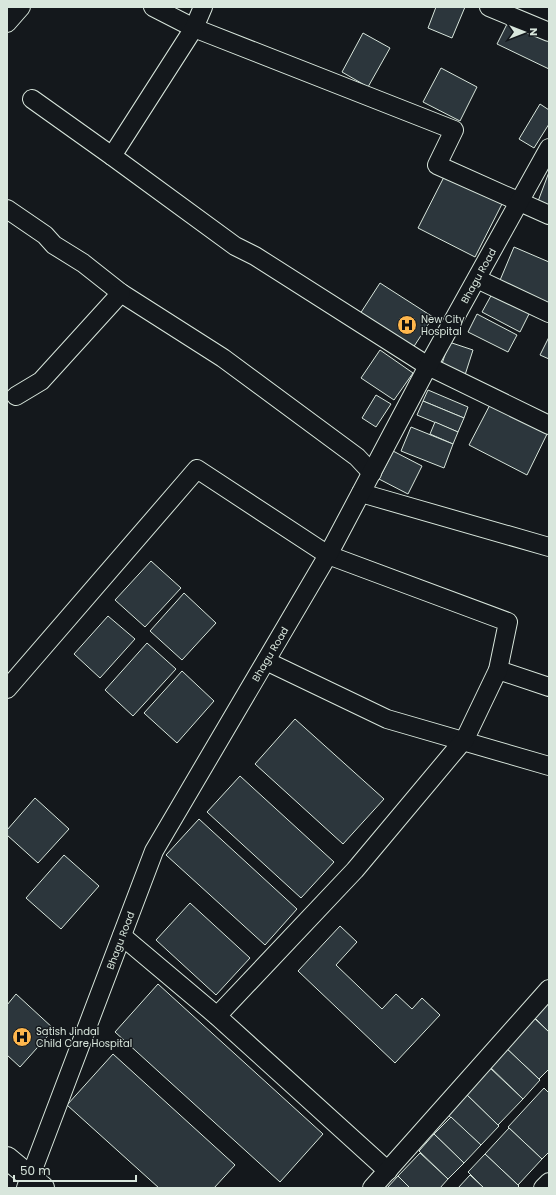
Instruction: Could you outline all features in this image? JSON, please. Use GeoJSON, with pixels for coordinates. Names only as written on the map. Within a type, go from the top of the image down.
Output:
{"type":"FeatureCollection","features":[{"type":"Feature","properties":{"kind":"main road"},"geometry":{"type":"LineString","coordinates":[[7,1158],[33,1184]]}},
{"type":"Feature","properties":{"kind":"street"},"geometry":{"type":"LineString","coordinates":[[7,23],[21,7]]}},
{"type":"Feature","properties":{"kind":"street"},"geometry":{"type":"LineString","coordinates":[[153,7],[194,28],[454,130],[437,165],[549,216]]}},
{"type":"Feature","properties":{"kind":"street"},"geometry":{"type":"LineString","coordinates":[[112,156],[194,28],[203,7]]}},
{"type":"Feature","properties":{"kind":"street"},"geometry":{"type":"LineString","coordinates":[[489,7],[549,32]]}},
{"type":"Feature","properties":{"kind":"street"},"geometry":{"type":"LineString","coordinates":[[32,99],[235,246],[255,256],[428,366],[549,425]]}},
{"type":"Feature","properties":{"kind":"street","name":"Bhagu Road"},"geometry":{"type":"LineString","coordinates":[[33,1184],[122,936],[154,852],[328,555],[428,366],[549,148]]}},
{"type":"Feature","properties":{"kind":"street"},"geometry":{"type":"LineString","coordinates":[[7,209],[46,235],[54,245],[83,263],[121,293],[223,358],[357,456],[372,473]]}},
{"type":"Feature","properties":{"kind":"street"},"geometry":{"type":"LineString","coordinates":[[477,279],[549,312]]}},
{"type":"Feature","properties":{"kind":"street"},"geometry":{"type":"LineString","coordinates":[[10,397],[41,381],[121,293]]}},
{"type":"Feature","properties":{"kind":"street"},"geometry":{"type":"LineString","coordinates":[[7,689],[197,469],[328,555],[508,622],[498,670],[464,741],[355,870],[217,1016]]}},
{"type":"Feature","properties":{"kind":"street"},"geometry":{"type":"LineString","coordinates":[[361,493],[549,547]]}},
{"type":"Feature","properties":{"kind":"street"},"geometry":{"type":"LineString","coordinates":[[266,661],[387,719],[549,766]]}},
{"type":"Feature","properties":{"kind":"street"},"geometry":{"type":"LineString","coordinates":[[498,670],[549,687]]}},
{"type":"Feature","properties":{"kind":"street"},"geometry":{"type":"LineString","coordinates":[[122,936],[217,1016],[388,1171]]}},
{"type":"Feature","properties":{"kind":"street"},"geometry":{"type":"LineString","coordinates":[[372,1188],[549,989]]}},
{"type":"Feature","properties":{"kind":"street"},"geometry":{"type":"LineString","coordinates":[[543,1188],[549,1182]]}},
{"type":"Feature","properties":{"kind":"building"},"geometry":{"type":"Polygon","coordinates":[[[436,7],[465,7],[452,38],[428,28],[436,7]]]}},
{"type":"Feature","properties":{"kind":"building"},"geometry":{"type":"Polygon","coordinates":[[[509,20],[549,40],[549,69],[497,44],[509,20]]]}},
{"type":"Feature","properties":{"kind":"building"},"geometry":{"type":"Polygon","coordinates":[[[363,33],[390,48],[368,87],[342,72],[363,33]]]}},
{"type":"Feature","properties":{"kind":"building"},"geometry":{"type":"Polygon","coordinates":[[[441,68],[477,87],[460,121],[423,102],[441,68]]]}},
{"type":"Feature","properties":{"kind":"building"},"geometry":{"type":"Polygon","coordinates":[[[540,104],[549,110],[549,124],[534,148],[519,139],[540,104]]]}},
{"type":"Feature","properties":{"kind":"building"},"geometry":{"type":"Polygon","coordinates":[[[549,172],[549,209],[537,204],[549,172]]]}},
{"type":"Feature","properties":{"kind":"building"},"geometry":{"type":"Polygon","coordinates":[[[445,175],[502,204],[475,257],[418,228],[445,175]]]}},
{"type":"Feature","properties":{"kind":"building"},"geometry":{"type":"Polygon","coordinates":[[[514,247],[549,262],[549,307],[498,285],[514,247]]]}},
{"type":"Feature","properties":{"kind":"building"},"geometry":{"type":"Polygon","coordinates":[[[380,283],[433,317],[411,351],[358,317],[380,283]]]}},
{"type":"Feature","properties":{"kind":"building"},"geometry":{"type":"Polygon","coordinates":[[[493,292],[530,312],[520,332],[482,312],[493,292]]]}},
{"type":"Feature","properties":{"kind":"building"},"geometry":{"type":"Polygon","coordinates":[[[477,314],[517,335],[508,352],[468,332],[477,314]]]}},
{"type":"Feature","properties":{"kind":"building"},"geometry":{"type":"Polygon","coordinates":[[[549,337],[549,359],[540,355],[549,337]]]}},
{"type":"Feature","properties":{"kind":"building"},"geometry":{"type":"Polygon","coordinates":[[[449,342],[473,350],[465,375],[441,367],[449,342]]]}},
{"type":"Feature","properties":{"kind":"building"},"geometry":{"type":"Polygon","coordinates":[[[380,350],[413,373],[394,400],[361,378],[380,350]]]}},
{"type":"Feature","properties":{"kind":"building"},"geometry":{"type":"Polygon","coordinates":[[[428,390],[468,407],[464,418],[423,401],[428,390]]]}},
{"type":"Feature","properties":{"kind":"building"},"geometry":{"type":"Polygon","coordinates":[[[376,395],[391,404],[376,427],[362,418],[376,395]]]}},
{"type":"Feature","properties":{"kind":"building"},"geometry":{"type":"Polygon","coordinates":[[[493,399],[549,430],[527,475],[469,445],[493,399]]]}},
{"type":"Feature","properties":{"kind":"building"},"geometry":{"type":"Polygon","coordinates":[[[423,401],[464,418],[458,432],[417,415],[423,401]]]}},
{"type":"Feature","properties":{"kind":"building"},"geometry":{"type":"Polygon","coordinates":[[[435,422],[458,432],[453,444],[430,434],[435,422]]]}},
{"type":"Feature","properties":{"kind":"building"},"geometry":{"type":"Polygon","coordinates":[[[411,427],[453,444],[444,468],[401,451],[411,427]]]}},
{"type":"Feature","properties":{"kind":"building"},"geometry":{"type":"Polygon","coordinates":[[[393,451],[422,466],[408,494],[379,479],[393,451]]]}},
{"type":"Feature","properties":{"kind":"building"},"geometry":{"type":"Polygon","coordinates":[[[151,561],[181,588],[145,627],[115,600],[151,561]]]}},
{"type":"Feature","properties":{"kind":"building"},"geometry":{"type":"Polygon","coordinates":[[[184,593],[216,623],[182,660],[150,631],[184,593]]]}},
{"type":"Feature","properties":{"kind":"building"},"geometry":{"type":"Polygon","coordinates":[[[108,616],[135,639],[100,678],[74,654],[108,616]]]}},
{"type":"Feature","properties":{"kind":"building"},"geometry":{"type":"Polygon","coordinates":[[[147,643],[176,669],[133,716],[105,690],[147,643]]]}},
{"type":"Feature","properties":{"kind":"building"},"geometry":{"type":"Polygon","coordinates":[[[182,671],[214,701],[177,743],[144,713],[182,671]]]}},
{"type":"Feature","properties":{"kind":"building"},"geometry":{"type":"Polygon","coordinates":[[[295,719],[384,799],[343,844],[255,764],[295,719]]]}},
{"type":"Feature","properties":{"kind":"building"},"geometry":{"type":"Polygon","coordinates":[[[240,776],[334,862],[301,898],[207,812],[240,776]]]}},
{"type":"Feature","properties":{"kind":"building"},"geometry":{"type":"Polygon","coordinates":[[[35,798],[69,829],[38,863],[7,835],[7,830],[35,798]]]}},
{"type":"Feature","properties":{"kind":"building"},"geometry":{"type":"Polygon","coordinates":[[[199,819],[297,909],[265,945],[166,855],[199,819]]]}},
{"type":"Feature","properties":{"kind":"building"},"geometry":{"type":"Polygon","coordinates":[[[64,855],[99,886],[61,929],[26,898],[64,855]]]}},
{"type":"Feature","properties":{"kind":"building"},"geometry":{"type":"Polygon","coordinates":[[[190,903],[250,958],[216,995],[156,940],[190,903]]]}},
{"type":"Feature","properties":{"kind":"building"},"geometry":{"type":"Polygon","coordinates":[[[340,926],[357,942],[336,965],[382,1009],[396,994],[412,1009],[422,998],[440,1015],[395,1063],[298,971],[340,926]]]}},
{"type":"Feature","properties":{"kind":"building"},"geometry":{"type":"Polygon","coordinates":[[[158,984],[323,1134],[280,1182],[115,1032],[158,984]]]}},
{"type":"Feature","properties":{"kind":"building"},"geometry":{"type":"Polygon","coordinates":[[[16,994],[54,1029],[20,1067],[7,1055],[7,1005],[16,994]]]}},
{"type":"Feature","properties":{"kind":"building"},"geometry":{"type":"Polygon","coordinates":[[[549,1001],[549,1032],[534,1017],[549,1001]]]}},
{"type":"Feature","properties":{"kind":"building"},"geometry":{"type":"Polygon","coordinates":[[[533,1017],[549,1032],[549,1069],[539,1079],[505,1047],[533,1017]]]}},
{"type":"Feature","properties":{"kind":"building"},"geometry":{"type":"Polygon","coordinates":[[[505,1047],[540,1080],[523,1099],[488,1065],[505,1047]]]}},
{"type":"Feature","properties":{"kind":"building"},"geometry":{"type":"Polygon","coordinates":[[[113,1054],[235,1165],[214,1188],[159,1188],[67,1105],[113,1054]]]}},
{"type":"Feature","properties":{"kind":"building"},"geometry":{"type":"Polygon","coordinates":[[[490,1068],[523,1099],[498,1125],[466,1094],[490,1068]]]}},
{"type":"Feature","properties":{"kind":"building"},"geometry":{"type":"Polygon","coordinates":[[[544,1088],[549,1093],[549,1152],[542,1159],[508,1127],[544,1088]]]}},
{"type":"Feature","properties":{"kind":"building"},"geometry":{"type":"Polygon","coordinates":[[[466,1094],[499,1126],[481,1145],[447,1114],[466,1094]]]}},
{"type":"Feature","properties":{"kind":"building"},"geometry":{"type":"Polygon","coordinates":[[[451,1117],[481,1145],[464,1163],[434,1134],[451,1117]]]}},
{"type":"Feature","properties":{"kind":"building"},"geometry":{"type":"Polygon","coordinates":[[[509,1128],[542,1159],[518,1185],[485,1154],[509,1128]]]}},
{"type":"Feature","properties":{"kind":"building"},"geometry":{"type":"Polygon","coordinates":[[[434,1134],[464,1163],[448,1179],[419,1151],[434,1134]]]}},
{"type":"Feature","properties":{"kind":"building"},"geometry":{"type":"Polygon","coordinates":[[[420,1153],[448,1179],[440,1188],[410,1188],[398,1176],[420,1153]]]}},
{"type":"Feature","properties":{"kind":"building"},"geometry":{"type":"Polygon","coordinates":[[[485,1154],[519,1186],[517,1188],[484,1188],[468,1172],[485,1154]]]}},
{"type":"Feature","properties":{"kind":"building"},"geometry":{"type":"Polygon","coordinates":[[[470,1175],[484,1188],[458,1188],[470,1175]]]}},
{"type":"Feature","properties":{"kind":"building"},"geometry":{"type":"Polygon","coordinates":[[[398,1176],[410,1188],[387,1188],[398,1176]]]}},
{"type":"Feature","properties":{"kind":"place","name":"New City Hospital"},"geometry":{"type":"Point","coordinates":[407,325]}},
{"type":"Feature","properties":{"kind":"place","name":"Satish Jindal Child Care Hospital"},"geometry":{"type":"Point","coordinates":[22,1037]}}]}
